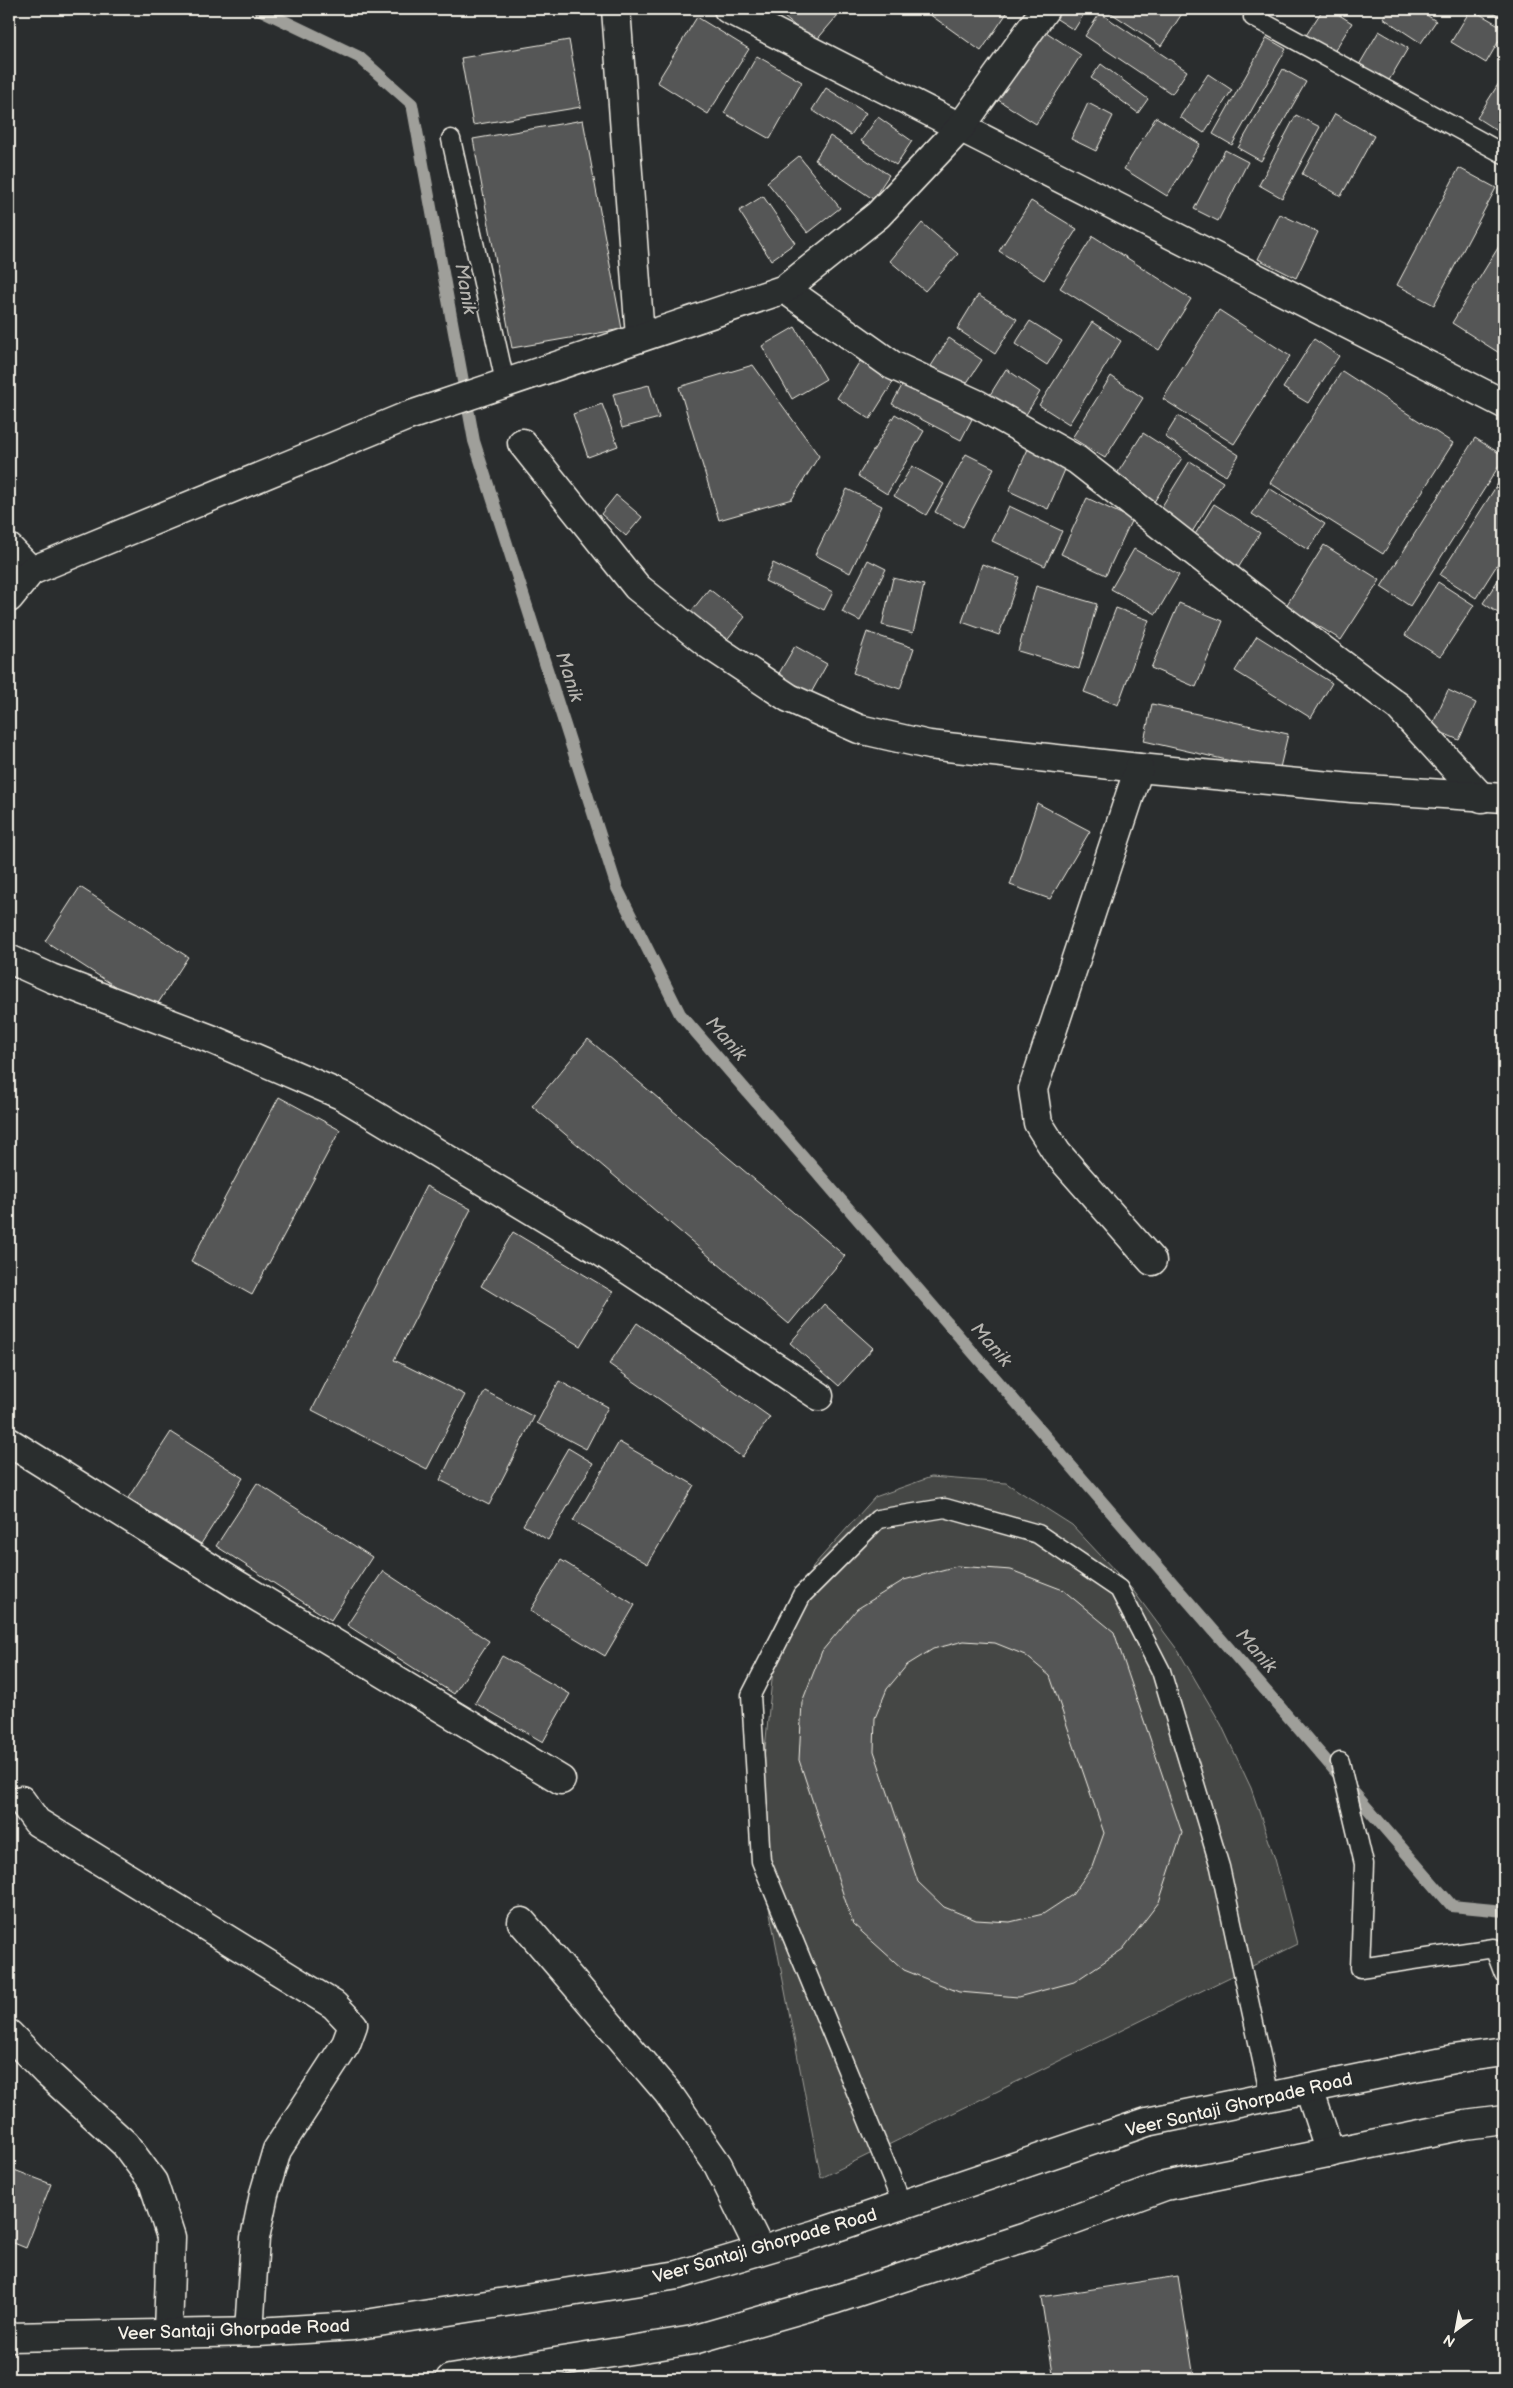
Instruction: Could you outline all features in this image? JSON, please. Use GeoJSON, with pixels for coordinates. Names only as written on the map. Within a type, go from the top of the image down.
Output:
{"type":"FeatureCollection","features":[{"type":"Feature","properties":{"kind":"street"},"geometry":{"type":"LineString","coordinates":[[616,9],[640,337]]}},
{"type":"Feature","properties":{"kind":"street"},"geometry":{"type":"LineString","coordinates":[[728,9],[1504,404]]}},
{"type":"Feature","properties":{"kind":"street"},"geometry":{"type":"LineString","coordinates":[[9,598],[31,571],[405,416],[785,288],[878,215],[960,128],[1045,9]]}},
{"type":"Feature","properties":{"kind":"street"},"geometry":{"type":"LineString","coordinates":[[785,288],[892,365],[977,404],[1078,460],[1251,596],[1399,707],[1493,798]]}},
{"type":"Feature","properties":{"kind":"street"},"geometry":{"type":"LineString","coordinates":[[522,443],[637,588],[708,644],[790,698],[859,730],[929,745],[1139,768],[1493,798]]}},
{"type":"Feature","properties":{"kind":"street"},"geometry":{"type":"LineString","coordinates":[[9,548],[31,571]]}},
{"type":"Feature","properties":{"kind":"street"},"geometry":{"type":"LineString","coordinates":[[1139,768],[1033,1089],[1038,1123],[1057,1153],[1152,1261]]}},
{"type":"Feature","properties":{"kind":"street"},"geometry":{"type":"LineString","coordinates":[[9,959],[51,978],[211,1039],[341,1095],[603,1253],[819,1396]]}},
{"type":"Feature","properties":{"kind":"street"},"geometry":{"type":"LineString","coordinates":[[9,1442],[236,1584],[561,1780]]}},
{"type":"Feature","properties":{"kind":"street"},"geometry":{"type":"LineString","coordinates":[[21,1800],[37,1822],[334,2005],[353,2026],[346,2044],[277,2150],[264,2194],[255,2238],[249,2332]]}},
{"type":"Feature","properties":{"kind":"street"},"geometry":{"type":"LineString","coordinates":[[522,1922],[668,2093],[718,2165],[760,2250]]}},
{"type":"Feature","properties":{"kind":"street"},"geometry":{"type":"LineString","coordinates":[[9,2034],[46,2072],[125,2144],[153,2182],[171,2237],[168,2334]]}},
{"type":"Feature","properties":{"kind":"street","name":"Veer Santaji Ghorpade Road"},"geometry":{"type":"LineString","coordinates":[[9,2337],[249,2332],[353,2326],[678,2274],[903,2206],[1147,2122],[1454,2059],[1504,2052]]}},
{"type":"Feature","properties":{"kind":"street"},"geometry":{"type":"LineString","coordinates":[[1310,2088],[1330,2153]]}},
{"type":"Feature","properties":{"kind":"street"},"geometry":{"type":"LineString","coordinates":[[450,2379],[693,2340],[855,2293],[1026,2237],[1165,2186],[1504,2120]]}},
{"type":"Feature","properties":{"kind":"lane"},"geometry":{"type":"LineString","coordinates":[[1253,17],[1504,154]]}},
{"type":"Feature","properties":{"kind":"lane"},"geometry":{"type":"LineString","coordinates":[[451,139],[505,382]]}},
{"type":"Feature","properties":{"kind":"lane"},"geometry":{"type":"LineString","coordinates":[[903,2206],[762,1861],[751,1695],[802,1595],[878,1519],[945,1508],[1038,1534],[1119,1588],[1161,1671],[1220,1868],[1270,2097]]}},
{"type":"Feature","properties":{"kind":"lane"},"geometry":{"type":"LineString","coordinates":[[1340,1762],[1364,1864],[1360,1968],[1494,1948],[1504,1974]]}},
{"type":"Feature","properties":{"kind":"shaded area"},"geometry":{"type":"Polygon","coordinates":[[[931,1477],[1006,1483],[1072,1525],[1132,1589],[1179,1652],[1221,1724],[1251,1788],[1275,1859],[1297,1944],[821,2178],[766,1892],[762,1778],[774,1660],[814,1565],[875,1497],[931,1477]]]}},
{"type":"Feature","properties":{"kind":"building"},"geometry":{"type":"Polygon","coordinates":[[[774,9],[843,9],[815,42],[774,9]]]}},
{"type":"Feature","properties":{"kind":"building"},"geometry":{"type":"Polygon","coordinates":[[[922,9],[1002,9],[1007,13],[981,51],[922,9]]]}},
{"type":"Feature","properties":{"kind":"building"},"geometry":{"type":"Polygon","coordinates":[[[1053,9],[1087,9],[1074,30],[1049,14],[1053,9]]]}},
{"type":"Feature","properties":{"kind":"building"},"geometry":{"type":"Polygon","coordinates":[[[1105,9],[1185,9],[1161,46],[1105,9]]]}},
{"type":"Feature","properties":{"kind":"building"},"geometry":{"type":"Polygon","coordinates":[[[1323,9],[1330,9],[1352,23],[1332,55],[1305,37],[1323,9]]]}},
{"type":"Feature","properties":{"kind":"building"},"geometry":{"type":"Polygon","coordinates":[[[1389,9],[1417,9],[1436,21],[1421,43],[1383,18],[1389,9]]]}},
{"type":"Feature","properties":{"kind":"building"},"geometry":{"type":"Polygon","coordinates":[[[1471,9],[1504,28],[1504,32],[1486,63],[1451,42],[1471,9]]]}},
{"type":"Feature","properties":{"kind":"building"},"geometry":{"type":"Polygon","coordinates":[[[1488,9],[1504,9],[1504,19],[1488,9]]]}},
{"type":"Feature","properties":{"kind":"building"},"geometry":{"type":"Polygon","coordinates":[[[1100,13],[1187,71],[1172,94],[1085,36],[1100,13]]]}},
{"type":"Feature","properties":{"kind":"building"},"geometry":{"type":"Polygon","coordinates":[[[697,17],[749,49],[708,114],[657,82],[697,17]]]}},
{"type":"Feature","properties":{"kind":"building"},"geometry":{"type":"Polygon","coordinates":[[[1040,28],[1081,55],[1036,124],[995,98],[1040,28]]]}},
{"type":"Feature","properties":{"kind":"building"},"geometry":{"type":"Polygon","coordinates":[[[1379,31],[1408,48],[1388,82],[1359,65],[1379,31]]]}},
{"type":"Feature","properties":{"kind":"building"},"geometry":{"type":"Polygon","coordinates":[[[1267,38],[1286,49],[1232,145],[1213,134],[1267,38]]]}},
{"type":"Feature","properties":{"kind":"building"},"geometry":{"type":"Polygon","coordinates":[[[569,40],[581,107],[473,125],[461,58],[569,40]]]}},
{"type":"Feature","properties":{"kind":"building"},"geometry":{"type":"Polygon","coordinates":[[[757,56],[802,82],[770,139],[724,113],[757,56]]]}},
{"type":"Feature","properties":{"kind":"building"},"geometry":{"type":"Polygon","coordinates":[[[1101,64],[1148,99],[1138,113],[1091,78],[1101,64]]]}},
{"type":"Feature","properties":{"kind":"building"},"geometry":{"type":"Polygon","coordinates":[[[1283,69],[1306,82],[1261,161],[1238,148],[1283,69]]]}},
{"type":"Feature","properties":{"kind":"building"},"geometry":{"type":"Polygon","coordinates":[[[1208,74],[1232,90],[1204,133],[1180,117],[1208,74]]]}},
{"type":"Feature","properties":{"kind":"building"},"geometry":{"type":"Polygon","coordinates":[[[1504,75],[1504,135],[1477,118],[1504,75]]]}},
{"type":"Feature","properties":{"kind":"building"},"geometry":{"type":"Polygon","coordinates":[[[826,88],[866,113],[851,135],[812,110],[826,88]]]}},
{"type":"Feature","properties":{"kind":"building"},"geometry":{"type":"Polygon","coordinates":[[[1088,103],[1113,116],[1096,151],[1071,139],[1088,103]]]}},
{"type":"Feature","properties":{"kind":"building"},"geometry":{"type":"Polygon","coordinates":[[[1335,114],[1374,136],[1341,196],[1302,174],[1335,114]]]}},
{"type":"Feature","properties":{"kind":"building"},"geometry":{"type":"Polygon","coordinates":[[[1296,115],[1320,127],[1282,198],[1259,185],[1296,115]]]}},
{"type":"Feature","properties":{"kind":"building"},"geometry":{"type":"Polygon","coordinates":[[[878,117],[912,141],[896,165],[861,141],[878,117]]]}},
{"type":"Feature","properties":{"kind":"building"},"geometry":{"type":"Polygon","coordinates":[[[1156,117],[1200,144],[1167,196],[1124,169],[1156,117]]]}},
{"type":"Feature","properties":{"kind":"building"},"geometry":{"type":"Polygon","coordinates":[[[583,120],[622,329],[512,348],[473,139],[583,120]]]}},
{"type":"Feature","properties":{"kind":"building"},"geometry":{"type":"Polygon","coordinates":[[[830,136],[889,175],[873,199],[815,160],[830,136]]]}},
{"type":"Feature","properties":{"kind":"building"},"geometry":{"type":"Polygon","coordinates":[[[1225,150],[1248,162],[1218,221],[1194,209],[1225,150]]]}},
{"type":"Feature","properties":{"kind":"building"},"geometry":{"type":"Polygon","coordinates":[[[799,156],[840,208],[808,233],[767,182],[799,156]]]}},
{"type":"Feature","properties":{"kind":"building"},"geometry":{"type":"Polygon","coordinates":[[[1459,168],[1496,188],[1434,305],[1397,285],[1459,168]]]}},
{"type":"Feature","properties":{"kind":"building"},"geometry":{"type":"Polygon","coordinates":[[[763,196],[795,243],[771,260],[739,211],[763,196]]]}},
{"type":"Feature","properties":{"kind":"building"},"geometry":{"type":"Polygon","coordinates":[[[1031,201],[1077,229],[1044,280],[999,251],[1031,201]]]}},
{"type":"Feature","properties":{"kind":"building"},"geometry":{"type":"Polygon","coordinates":[[[1280,214],[1318,232],[1296,278],[1258,259],[1280,214]]]}},
{"type":"Feature","properties":{"kind":"building"},"geometry":{"type":"Polygon","coordinates":[[[922,223],[958,254],[925,291],[890,261],[922,223]]]}},
{"type":"Feature","properties":{"kind":"building"},"geometry":{"type":"Polygon","coordinates":[[[1093,236],[1191,299],[1159,350],[1060,288],[1093,236]]]}},
{"type":"Feature","properties":{"kind":"building"},"geometry":{"type":"Polygon","coordinates":[[[1504,238],[1504,356],[1452,323],[1504,238]]]}},
{"type":"Feature","properties":{"kind":"building"},"geometry":{"type":"Polygon","coordinates":[[[978,295],[1017,319],[995,354],[957,329],[978,295]]]}},
{"type":"Feature","properties":{"kind":"building"},"geometry":{"type":"Polygon","coordinates":[[[1219,310],[1290,356],[1234,444],[1163,399],[1219,310]]]}},
{"type":"Feature","properties":{"kind":"building"},"geometry":{"type":"Polygon","coordinates":[[[1030,321],[1062,341],[1047,365],[1015,344],[1030,321]]]}},
{"type":"Feature","properties":{"kind":"building"},"geometry":{"type":"Polygon","coordinates":[[[1092,322],[1121,341],[1069,424],[1039,405],[1092,322]]]}},
{"type":"Feature","properties":{"kind":"building"},"geometry":{"type":"Polygon","coordinates":[[[795,327],[826,379],[792,399],[762,346],[795,327]]]}},
{"type":"Feature","properties":{"kind":"building"},"geometry":{"type":"Polygon","coordinates":[[[949,338],[982,360],[964,387],[931,366],[949,338]]]}},
{"type":"Feature","properties":{"kind":"building"},"geometry":{"type":"Polygon","coordinates":[[[1314,339],[1339,356],[1308,403],[1283,388],[1314,339]]]}},
{"type":"Feature","properties":{"kind":"building"},"geometry":{"type":"Polygon","coordinates":[[[860,361],[893,382],[870,419],[837,398],[860,361]]]}},
{"type":"Feature","properties":{"kind":"building"},"geometry":{"type":"Polygon","coordinates":[[[753,365],[819,456],[792,499],[719,520],[679,387],[753,365]]]}},
{"type":"Feature","properties":{"kind":"building"},"geometry":{"type":"Polygon","coordinates":[[[1006,369],[1040,392],[1022,421],[988,398],[1006,369]]]}},
{"type":"Feature","properties":{"kind":"building"},"geometry":{"type":"Polygon","coordinates":[[[1342,371],[1453,443],[1383,554],[1270,483],[1342,371]]]}},
{"type":"Feature","properties":{"kind":"building"},"geometry":{"type":"Polygon","coordinates":[[[1111,376],[1143,398],[1105,458],[1072,438],[1111,376]]]}},
{"type":"Feature","properties":{"kind":"building"},"geometry":{"type":"Polygon","coordinates":[[[904,382],[972,419],[961,440],[892,404],[904,382]]]}},
{"type":"Feature","properties":{"kind":"building"},"geometry":{"type":"Polygon","coordinates":[[[649,385],[659,418],[622,428],[613,394],[649,385]]]}},
{"type":"Feature","properties":{"kind":"building"},"geometry":{"type":"Polygon","coordinates":[[[602,404],[618,446],[588,457],[573,414],[602,404]]]}},
{"type":"Feature","properties":{"kind":"building"},"geometry":{"type":"Polygon","coordinates":[[[895,414],[924,431],[887,494],[858,476],[895,414]]]}},
{"type":"Feature","properties":{"kind":"building"},"geometry":{"type":"Polygon","coordinates":[[[1178,416],[1239,455],[1226,476],[1165,437],[1178,416]]]}},
{"type":"Feature","properties":{"kind":"building"},"geometry":{"type":"Polygon","coordinates":[[[1143,433],[1182,458],[1152,505],[1113,480],[1143,433]]]}},
{"type":"Feature","properties":{"kind":"building"},"geometry":{"type":"Polygon","coordinates":[[[1475,438],[1504,456],[1504,458],[1410,606],[1381,587],[1475,438]]]}},
{"type":"Feature","properties":{"kind":"building"},"geometry":{"type":"Polygon","coordinates":[[[1028,449],[1067,465],[1048,509],[1009,491],[1028,449]]]}},
{"type":"Feature","properties":{"kind":"building"},"geometry":{"type":"Polygon","coordinates":[[[966,454],[994,468],[963,527],[935,512],[966,454]]]}},
{"type":"Feature","properties":{"kind":"building"},"geometry":{"type":"Polygon","coordinates":[[[1190,461],[1223,482],[1192,532],[1159,511],[1190,461]]]}},
{"type":"Feature","properties":{"kind":"building"},"geometry":{"type":"Polygon","coordinates":[[[912,466],[944,484],[926,515],[894,496],[912,466]]]}},
{"type":"Feature","properties":{"kind":"building"},"geometry":{"type":"Polygon","coordinates":[[[1504,474],[1504,554],[1476,598],[1440,575],[1504,474]]]}},
{"type":"Feature","properties":{"kind":"building"},"geometry":{"type":"Polygon","coordinates":[[[1269,488],[1325,524],[1308,550],[1252,514],[1269,488]]]}},
{"type":"Feature","properties":{"kind":"building"},"geometry":{"type":"Polygon","coordinates":[[[847,489],[882,506],[850,573],[815,555],[847,489]]]}},
{"type":"Feature","properties":{"kind":"building"},"geometry":{"type":"Polygon","coordinates":[[[616,495],[642,517],[626,536],[601,514],[616,495]]]}},
{"type":"Feature","properties":{"kind":"building"},"geometry":{"type":"Polygon","coordinates":[[[1087,498],[1132,519],[1106,575],[1061,554],[1087,498]]]}},
{"type":"Feature","properties":{"kind":"building"},"geometry":{"type":"Polygon","coordinates":[[[1214,504],[1260,533],[1235,573],[1189,544],[1214,504]]]}},
{"type":"Feature","properties":{"kind":"building"},"geometry":{"type":"Polygon","coordinates":[[[1009,506],[1062,531],[1045,566],[992,541],[1009,506]]]}},
{"type":"Feature","properties":{"kind":"building"},"geometry":{"type":"Polygon","coordinates":[[[1324,545],[1380,580],[1341,640],[1286,606],[1324,545]]]}},
{"type":"Feature","properties":{"kind":"building"},"geometry":{"type":"Polygon","coordinates":[[[1134,549],[1179,575],[1156,614],[1111,589],[1134,549]]]}},
{"type":"Feature","properties":{"kind":"building"},"geometry":{"type":"Polygon","coordinates":[[[868,560],[886,569],[860,621],[842,612],[868,560]]]}},
{"type":"Feature","properties":{"kind":"building"},"geometry":{"type":"Polygon","coordinates":[[[773,563],[833,592],[824,610],[765,581],[773,563]]]}},
{"type":"Feature","properties":{"kind":"building"},"geometry":{"type":"Polygon","coordinates":[[[982,564],[1019,577],[999,635],[962,622],[982,564]]]}},
{"type":"Feature","properties":{"kind":"building"},"geometry":{"type":"Polygon","coordinates":[[[1504,571],[1504,617],[1483,603],[1504,571]]]}},
{"type":"Feature","properties":{"kind":"building"},"geometry":{"type":"Polygon","coordinates":[[[893,578],[924,585],[913,633],[882,625],[893,578]]]}},
{"type":"Feature","properties":{"kind":"building"},"geometry":{"type":"Polygon","coordinates":[[[1438,582],[1474,605],[1440,657],[1405,635],[1438,582]]]}},
{"type":"Feature","properties":{"kind":"building"},"geometry":{"type":"Polygon","coordinates":[[[1036,586],[1097,604],[1079,669],[1018,651],[1036,586]]]}},
{"type":"Feature","properties":{"kind":"building"},"geometry":{"type":"Polygon","coordinates":[[[709,589],[745,617],[725,642],[689,614],[709,589]]]}},
{"type":"Feature","properties":{"kind":"building"},"geometry":{"type":"Polygon","coordinates":[[[1179,603],[1223,621],[1196,687],[1151,668],[1179,603]]]}},
{"type":"Feature","properties":{"kind":"building"},"geometry":{"type":"Polygon","coordinates":[[[1116,608],[1149,620],[1118,705],[1084,692],[1116,608]]]}},
{"type":"Feature","properties":{"kind":"building"},"geometry":{"type":"Polygon","coordinates":[[[867,632],[914,648],[900,689],[853,673],[867,632]]]}},
{"type":"Feature","properties":{"kind":"building"},"geometry":{"type":"Polygon","coordinates":[[[1257,636],[1332,683],[1311,718],[1235,671],[1257,636]]]}},
{"type":"Feature","properties":{"kind":"building"},"geometry":{"type":"Polygon","coordinates":[[[795,646],[827,664],[811,693],[778,675],[795,646]]]}},
{"type":"Feature","properties":{"kind":"building"},"geometry":{"type":"Polygon","coordinates":[[[1448,690],[1476,703],[1459,740],[1431,728],[1448,690]]]}},
{"type":"Feature","properties":{"kind":"building"},"geometry":{"type":"Polygon","coordinates":[[[1152,704],[1288,734],[1279,772],[1144,741],[1152,704]]]}},
{"type":"Feature","properties":{"kind":"building"},"geometry":{"type":"Polygon","coordinates":[[[1037,803],[1090,831],[1050,899],[1010,885],[1037,803]]]}},
{"type":"Feature","properties":{"kind":"building"},"geometry":{"type":"Polygon","coordinates":[[[80,887],[188,957],[153,1011],[45,941],[80,887]]]}},
{"type":"Feature","properties":{"kind":"building"},"geometry":{"type":"Polygon","coordinates":[[[588,1039],[845,1256],[789,1324],[532,1106],[588,1039]]]}},
{"type":"Feature","properties":{"kind":"building"},"geometry":{"type":"Polygon","coordinates":[[[279,1097],[340,1130],[252,1295],[191,1261],[279,1097]]]}},
{"type":"Feature","properties":{"kind":"building"},"geometry":{"type":"Polygon","coordinates":[[[426,1186],[471,1209],[394,1360],[465,1395],[427,1469],[312,1410],[426,1186]]]}},
{"type":"Feature","properties":{"kind":"building"},"geometry":{"type":"Polygon","coordinates":[[[513,1232],[613,1292],[580,1346],[481,1286],[513,1232]]]}},
{"type":"Feature","properties":{"kind":"building"},"geometry":{"type":"Polygon","coordinates":[[[824,1304],[873,1348],[839,1386],[790,1343],[824,1304]]]}},
{"type":"Feature","properties":{"kind":"building"},"geometry":{"type":"Polygon","coordinates":[[[637,1323],[770,1417],[742,1457],[609,1364],[637,1323]]]}},
{"type":"Feature","properties":{"kind":"building"},"geometry":{"type":"Polygon","coordinates":[[[559,1381],[608,1407],[586,1449],[537,1423],[559,1381]]]}},
{"type":"Feature","properties":{"kind":"building"},"geometry":{"type":"Polygon","coordinates":[[[485,1391],[534,1417],[489,1505],[440,1480],[485,1391]]]}},
{"type":"Feature","properties":{"kind":"building"},"geometry":{"type":"Polygon","coordinates":[[[171,1432],[243,1478],[201,1544],[128,1498],[171,1432]]]}},
{"type":"Feature","properties":{"kind":"building"},"geometry":{"type":"Polygon","coordinates":[[[619,1442],[694,1485],[648,1564],[573,1521],[619,1442]]]}},
{"type":"Feature","properties":{"kind":"building"},"geometry":{"type":"Polygon","coordinates":[[[568,1448],[593,1463],[548,1540],[523,1525],[568,1448]]]}},
{"type":"Feature","properties":{"kind":"building"},"geometry":{"type":"Polygon","coordinates":[[[257,1483],[372,1557],[331,1620],[216,1546],[257,1483]]]}},
{"type":"Feature","properties":{"kind":"building"},"geometry":{"type":"Polygon","coordinates":[[[561,1560],[635,1605],[605,1656],[530,1611],[561,1560]]]}},
{"type":"Feature","properties":{"kind":"building"},"geometry":{"type":"Polygon","coordinates":[[[957,1566],[1011,1570],[1063,1590],[1114,1632],[1182,1833],[1159,1902],[1123,1949],[1074,1982],[1018,1997],[959,1992],[904,1970],[853,1924],[799,1760],[802,1702],[822,1651],[857,1609],[904,1580],[957,1566]],[[964,1641],[933,1649],[907,1665],[887,1689],[875,1718],[874,1751],[918,1882],[944,1907],[976,1920],[1010,1922],[1043,1914],[1072,1895],[1092,1867],[1104,1833],[1050,1676],[1025,1655],[995,1643],[964,1641]]]}},
{"type":"Feature","properties":{"kind":"building"},"geometry":{"type":"Polygon","coordinates":[[[383,1571],[489,1641],[454,1694],[347,1625],[383,1571]]]}},
{"type":"Feature","properties":{"kind":"building"},"geometry":{"type":"Polygon","coordinates":[[[502,1656],[570,1694],[543,1742],[475,1703],[502,1656]]]}},
{"type":"Feature","properties":{"kind":"building"},"geometry":{"type":"Polygon","coordinates":[[[9,2168],[51,2184],[26,2248],[9,2241],[9,2168]]]}},
{"type":"Feature","properties":{"kind":"building"},"geometry":{"type":"Polygon","coordinates":[[[1178,2276],[1194,2378],[1054,2379],[1041,2297],[1178,2276]]]}},
{"type":"Feature","properties":{"kind":"waterway","name":"Manik"},"geometry":{"type":"LineString","coordinates":[[259,9],[359,57],[412,104],[474,441],[617,888],[680,1014],[1452,1906],[1504,1911]]}}]}
